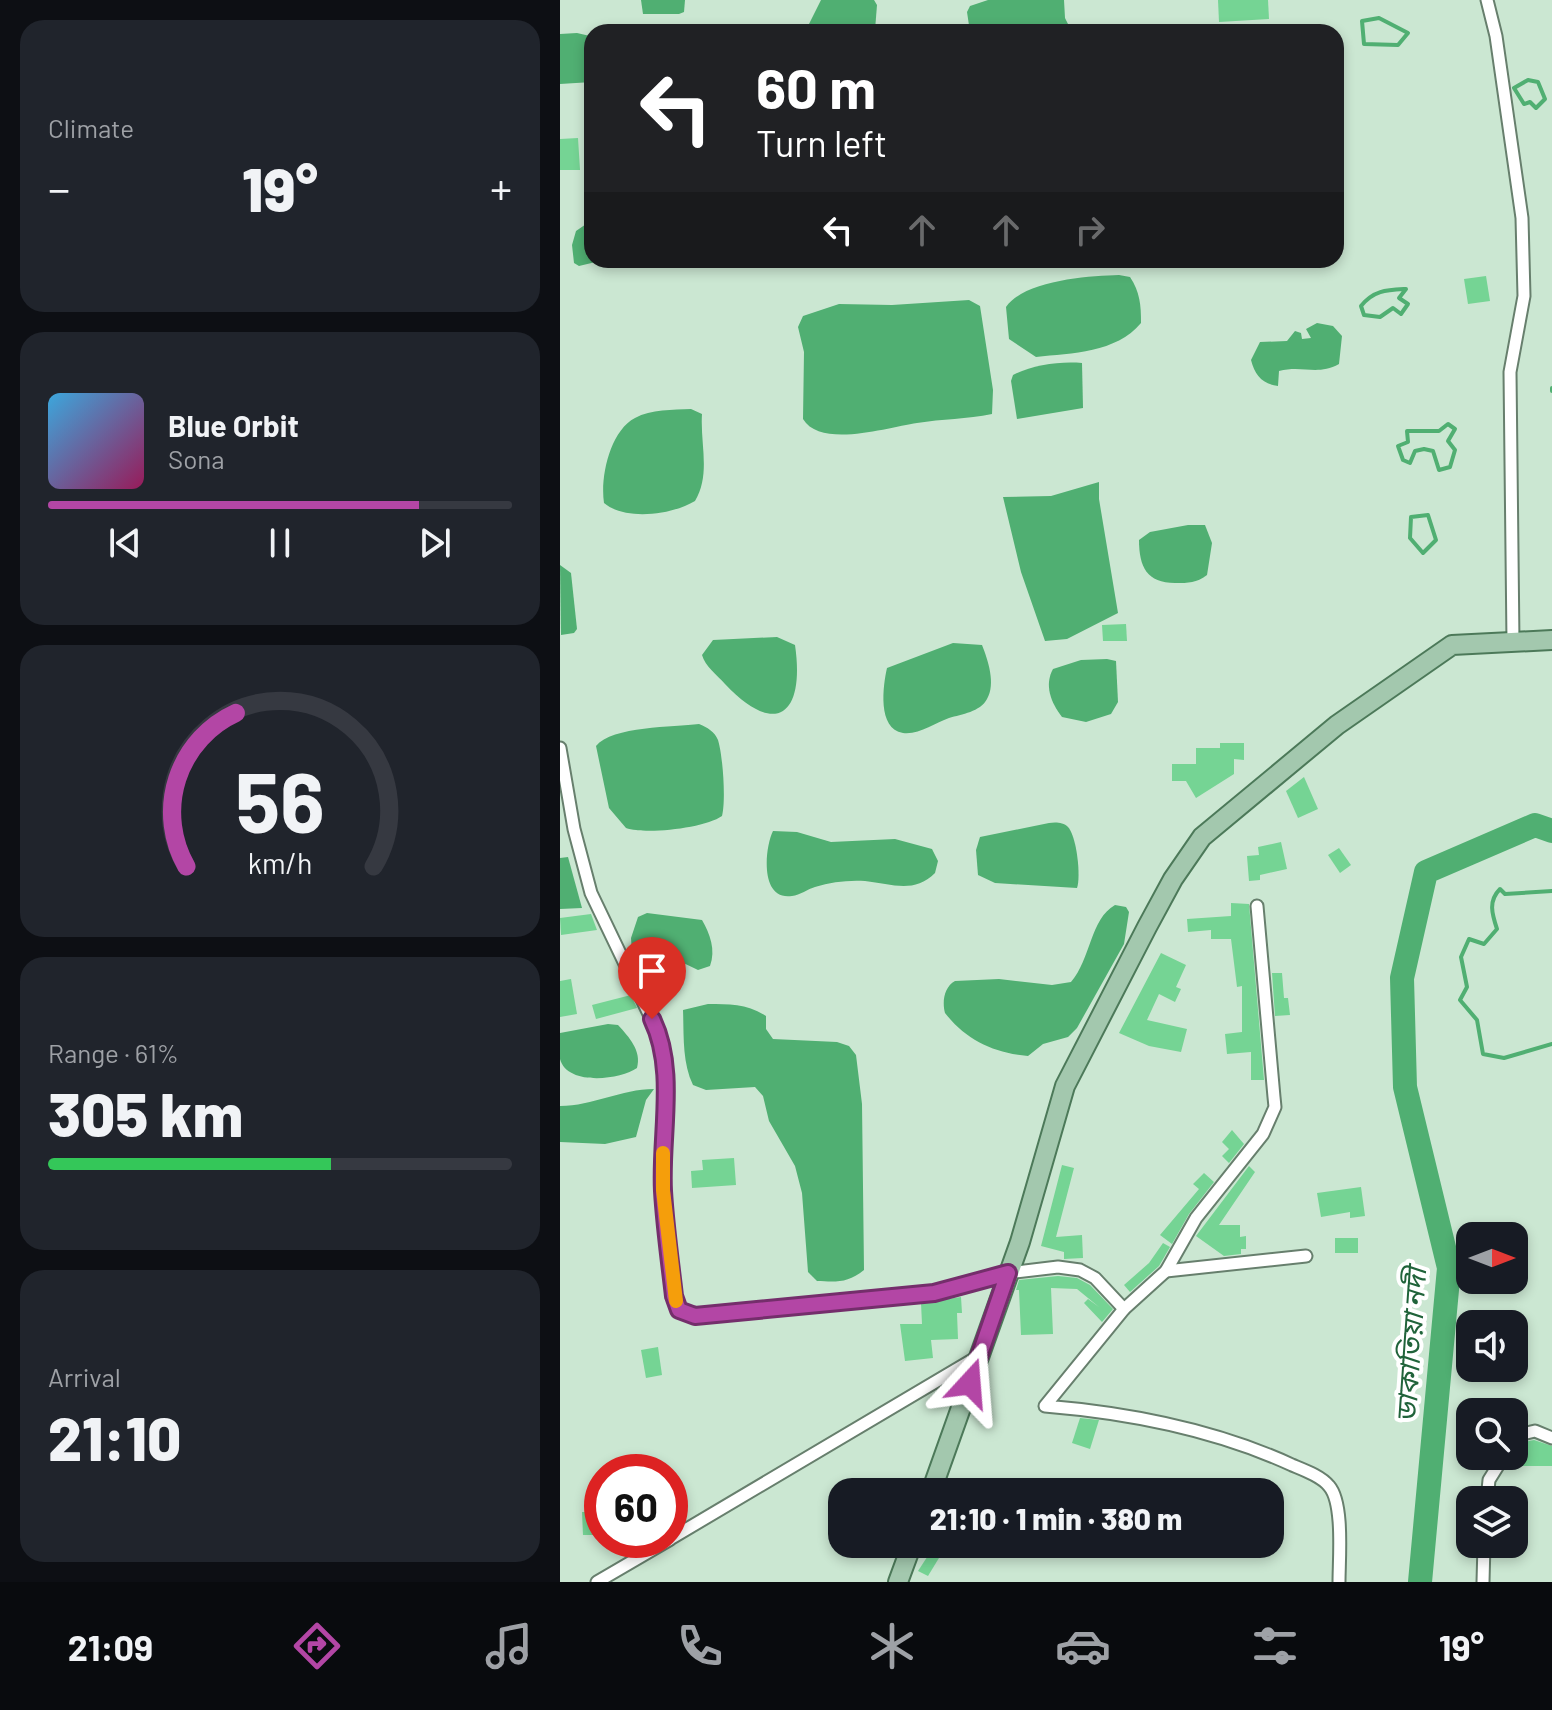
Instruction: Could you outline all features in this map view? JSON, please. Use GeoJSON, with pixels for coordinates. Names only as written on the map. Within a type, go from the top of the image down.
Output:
{"type":"FeatureCollection","features":[{"type":"Feature","properties":{"kind":"main road"},"geometry":{"type":"LineString","coordinates":[[936,1478],[1008,1273],[1065,1086],[1173,879],[1202,837],[1337,725],[1452,645],[1552,640]]}},
{"type":"Feature","properties":{"kind":"main road"},"geometry":{"type":"LineString","coordinates":[[898,1582],[907,1558]]}},
{"type":"Feature","properties":{"kind":"street"},"geometry":{"type":"LineString","coordinates":[[1487,0],[1496,36],[1522,218],[1524,296],[1510,372],[1513,642]]}},
{"type":"Feature","properties":{"kind":"street"},"geometry":{"type":"LineString","coordinates":[[560,748],[574,829],[591,893],[661,1039],[665,1076],[663,1190],[674,1296],[679,1310],[695,1316],[934,1293],[1008,1273],[1058,1267],[1080,1270],[1095,1278],[1124,1309]]}},
{"type":"Feature","properties":{"kind":"street"},"geometry":{"type":"LineString","coordinates":[[1257,906],[1275,1107],[1263,1134],[1196,1218],[1166,1271],[1124,1309],[1045,1406],[1104,1411],[1162,1421],[1268,1454],[1310,1473],[1330,1486],[1337,1509],[1339,1582]]}},
{"type":"Feature","properties":{"kind":"street"},"geometry":{"type":"LineString","coordinates":[[1166,1271],[1306,1256]]}},
{"type":"Feature","properties":{"kind":"street"},"geometry":{"type":"LineString","coordinates":[[688,1529],[979,1356]]}},
{"type":"Feature","properties":{"kind":"street"},"geometry":{"type":"LineString","coordinates":[[1528,1433],[1535,1431],[1552,1438]]}},
{"type":"Feature","properties":{"kind":"street"},"geometry":{"type":"LineString","coordinates":[[597,1582],[638,1558]]}},
{"type":"Feature","properties":{"kind":"street"},"geometry":{"type":"LineString","coordinates":[[1483,1582],[1484,1558]]}},
{"type":"Feature","properties":{"kind":"shaded area"},"geometry":{"type":"Polygon","coordinates":[[[641,0],[685,0],[684,12],[643,14],[641,0]]]}},
{"type":"Feature","properties":{"kind":"shaded area"},"geometry":{"type":"Polygon","coordinates":[[[821,0],[874,0],[877,5],[875,24],[809,24],[821,0]]]}},
{"type":"Feature","properties":{"kind":"shaded area"},"geometry":{"type":"Polygon","coordinates":[[[988,0],[1064,0],[1068,24],[969,24],[967,12],[970,6],[988,0]]]}},
{"type":"Feature","properties":{"kind":"shaded area"},"geometry":{"type":"Polygon","coordinates":[[[560,34],[584,35],[584,82],[560,84],[560,34]]]}},
{"type":"Feature","properties":{"kind":"shaded area"},"geometry":{"type":"Polygon","coordinates":[[[584,226],[584,265],[579,266],[574,263],[572,245],[576,231],[584,226]]]}},
{"type":"Feature","properties":{"kind":"shaded area"},"geometry":{"type":"Polygon","coordinates":[[[1119,275],[1130,277],[1136,288],[1141,323],[1119,340],[1093,350],[1036,357],[1009,339],[1006,307],[1027,291],[1058,281],[1119,275]]]}},
{"type":"Feature","properties":{"kind":"shaded area"},"geometry":{"type":"Polygon","coordinates":[[[969,300],[980,306],[993,390],[992,414],[840,435],[812,428],[803,419],[804,352],[798,327],[803,316],[839,304],[892,305],[969,300]]]}},
{"type":"Feature","properties":{"kind":"shaded area"},"geometry":{"type":"Polygon","coordinates":[[[1317,323],[1333,326],[1342,336],[1339,364],[1317,370],[1279,371],[1278,386],[1260,378],[1251,360],[1260,342],[1287,341],[1295,331],[1301,333],[1302,339],[1311,338],[1306,329],[1317,323]]]}},
{"type":"Feature","properties":{"kind":"shaded area"},"geometry":{"type":"Polygon","coordinates":[[[1082,363],[1083,408],[1017,419],[1011,381],[1013,375],[1046,364],[1082,363]]]}},
{"type":"Feature","properties":{"kind":"shaded area"},"geometry":{"type":"Polygon","coordinates":[[[691,409],[702,414],[704,470],[695,501],[674,510],[649,514],[624,512],[604,503],[605,468],[613,444],[626,424],[648,413],[691,409]]]}},
{"type":"Feature","properties":{"kind":"shaded area"},"geometry":{"type":"Polygon","coordinates":[[[1099,482],[1099,499],[1118,613],[1067,639],[1045,641],[1021,572],[1003,497],[1051,496],[1099,482]]]}},
{"type":"Feature","properties":{"kind":"shaded area"},"geometry":{"type":"Polygon","coordinates":[[[1205,525],[1212,543],[1207,575],[1184,583],[1165,582],[1151,577],[1143,565],[1139,540],[1150,532],[1205,525]]]}},
{"type":"Feature","properties":{"kind":"shaded area"},"geometry":{"type":"Polygon","coordinates":[[[560,565],[571,573],[577,629],[574,633],[561,635],[560,565]]]}},
{"type":"Feature","properties":{"kind":"shaded area"},"geometry":{"type":"Polygon","coordinates":[[[777,637],[795,645],[796,688],[791,702],[783,711],[773,714],[759,711],[743,701],[712,670],[702,655],[713,640],[777,637]]]}},
{"type":"Feature","properties":{"kind":"shaded area"},"geometry":{"type":"Polygon","coordinates":[[[953,643],[982,645],[991,679],[987,699],[975,710],[921,730],[903,733],[895,730],[885,715],[887,668],[953,643]]]}},
{"type":"Feature","properties":{"kind":"shaded area"},"geometry":{"type":"Polygon","coordinates":[[[1081,660],[1116,661],[1118,702],[1111,714],[1086,722],[1062,717],[1050,694],[1049,681],[1053,669],[1081,660]]]}},
{"type":"Feature","properties":{"kind":"shaded area"},"geometry":{"type":"Polygon","coordinates":[[[699,724],[710,730],[718,740],[723,778],[722,816],[703,824],[675,829],[647,831],[626,828],[609,808],[596,746],[604,739],[629,731],[699,724]]]}},
{"type":"Feature","properties":{"kind":"shaded area"},"geometry":{"type":"Polygon","coordinates":[[[1049,823],[1064,824],[1071,832],[1079,875],[1077,888],[995,883],[978,875],[976,850],[980,837],[1049,823]]]}},
{"type":"Feature","properties":{"kind":"shaded area"},"geometry":{"type":"Polygon","coordinates":[[[773,831],[797,832],[831,842],[895,839],[932,849],[938,861],[935,873],[911,886],[846,881],[821,885],[792,896],[781,895],[769,882],[767,871],[773,831]]]}},
{"type":"Feature","properties":{"kind":"shaded area"},"geometry":{"type":"Polygon","coordinates":[[[568,857],[582,908],[560,909],[560,858],[568,857]]]}},
{"type":"Feature","properties":{"kind":"shaded area"},"geometry":{"type":"Polygon","coordinates":[[[1115,905],[1126,907],[1129,912],[1124,944],[1077,1028],[1068,1037],[1043,1044],[1028,1056],[1016,1054],[982,1044],[962,1031],[945,1013],[945,995],[955,981],[999,979],[1052,985],[1071,982],[1078,973],[1100,920],[1115,905]]]}},
{"type":"Feature","properties":{"kind":"shaded area"},"geometry":{"type":"Polygon","coordinates":[[[647,913],[702,920],[711,942],[710,966],[698,970],[671,957],[661,956],[645,970],[633,969],[631,938],[638,917],[647,913]]]}},
{"type":"Feature","properties":{"kind":"shaded area"},"geometry":{"type":"Polygon","coordinates":[[[708,1004],[738,1006],[759,1012],[766,1016],[766,1029],[773,1039],[837,1042],[849,1046],[856,1055],[862,1104],[864,1270],[853,1277],[817,1281],[808,1272],[802,1193],[795,1166],[769,1121],[763,1096],[755,1087],[706,1090],[693,1085],[685,1058],[683,1010],[708,1004]]]}},
{"type":"Feature","properties":{"kind":"shaded area"},"geometry":{"type":"Polygon","coordinates":[[[618,1025],[630,1039],[638,1056],[637,1068],[607,1078],[595,1078],[583,1077],[565,1068],[560,1059],[560,1033],[618,1025]]]}},
{"type":"Feature","properties":{"kind":"shaded area"},"geometry":{"type":"Polygon","coordinates":[[[654,1089],[646,1100],[636,1137],[605,1144],[560,1142],[560,1106],[654,1089]]]}},
{"type":"Feature","properties":{"kind":"building"},"geometry":{"type":"Polygon","coordinates":[[[1218,0],[1268,0],[1269,19],[1219,22],[1218,0]]]}},
{"type":"Feature","properties":{"kind":"building"},"geometry":{"type":"Polygon","coordinates":[[[578,138],[580,170],[560,170],[560,139],[578,138]]]}},
{"type":"Feature","properties":{"kind":"building"},"geometry":{"type":"Polygon","coordinates":[[[1486,276],[1490,301],[1468,304],[1464,279],[1486,276]]]}},
{"type":"Feature","properties":{"kind":"building"},"geometry":{"type":"Polygon","coordinates":[[[1126,624],[1127,641],[1103,641],[1102,625],[1126,624]]]}},
{"type":"Feature","properties":{"kind":"building"},"geometry":{"type":"Polygon","coordinates":[[[1220,743],[1244,743],[1244,760],[1234,759],[1234,774],[1196,798],[1186,781],[1172,781],[1172,764],[1196,764],[1196,748],[1220,748],[1220,743]]]}},
{"type":"Feature","properties":{"kind":"building"},"geometry":{"type":"Polygon","coordinates":[[[1304,777],[1318,809],[1298,818],[1286,791],[1304,777]]]}},
{"type":"Feature","properties":{"kind":"building"},"geometry":{"type":"Polygon","coordinates":[[[1281,842],[1287,869],[1260,875],[1260,880],[1249,881],[1247,856],[1259,855],[1258,847],[1281,842]]]}},
{"type":"Feature","properties":{"kind":"building"},"geometry":{"type":"Polygon","coordinates":[[[1339,848],[1351,865],[1340,873],[1328,855],[1339,848]]]}},
{"type":"Feature","properties":{"kind":"building"},"geometry":{"type":"Polygon","coordinates":[[[1231,903],[1249,904],[1264,1080],[1251,1080],[1251,1052],[1227,1054],[1225,1034],[1242,1032],[1242,986],[1237,987],[1231,939],[1211,939],[1211,930],[1188,932],[1187,919],[1231,916],[1231,903]]]}},
{"type":"Feature","properties":{"kind":"building"},"geometry":{"type":"Polygon","coordinates":[[[591,914],[597,930],[561,935],[560,918],[591,914]]]}},
{"type":"Feature","properties":{"kind":"building"},"geometry":{"type":"Polygon","coordinates":[[[1161,953],[1186,965],[1176,987],[1181,989],[1175,1002],[1159,994],[1147,1020],[1187,1029],[1181,1052],[1149,1046],[1119,1033],[1161,953]]]}},
{"type":"Feature","properties":{"kind":"building"},"geometry":{"type":"Polygon","coordinates":[[[1272,973],[1282,973],[1284,998],[1288,998],[1290,1015],[1275,1016],[1272,973]]]}},
{"type":"Feature","properties":{"kind":"building"},"geometry":{"type":"Polygon","coordinates":[[[571,979],[577,1014],[560,1017],[560,981],[571,979]]]}},
{"type":"Feature","properties":{"kind":"building"},"geometry":{"type":"Polygon","coordinates":[[[631,995],[637,1008],[596,1019],[592,1005],[631,995]]]}},
{"type":"Feature","properties":{"kind":"building"},"geometry":{"type":"Polygon","coordinates":[[[1232,1130],[1244,1144],[1229,1163],[1222,1156],[1229,1149],[1222,1142],[1232,1130]]]}},
{"type":"Feature","properties":{"kind":"building"},"geometry":{"type":"Polygon","coordinates":[[[734,1158],[736,1185],[692,1188],[691,1171],[703,1170],[702,1160],[734,1158]]]}},
{"type":"Feature","properties":{"kind":"building"},"geometry":{"type":"Polygon","coordinates":[[[1062,1165],[1074,1168],[1056,1237],[1082,1235],[1083,1258],[1064,1259],[1064,1252],[1041,1246],[1062,1165]]]}},
{"type":"Feature","properties":{"kind":"building"},"geometry":{"type":"Polygon","coordinates":[[[1249,1166],[1255,1172],[1219,1225],[1240,1225],[1240,1237],[1246,1236],[1246,1249],[1241,1249],[1241,1254],[1224,1256],[1196,1236],[1249,1166]]]}},
{"type":"Feature","properties":{"kind":"building"},"geometry":{"type":"Polygon","coordinates":[[[1204,1173],[1214,1182],[1189,1214],[1172,1244],[1160,1235],[1199,1189],[1193,1184],[1204,1173]]]}},
{"type":"Feature","properties":{"kind":"building"},"geometry":{"type":"Polygon","coordinates":[[[1361,1187],[1365,1216],[1350,1218],[1350,1212],[1321,1217],[1317,1193],[1361,1187]]]}},
{"type":"Feature","properties":{"kind":"building"},"geometry":{"type":"Polygon","coordinates":[[[1335,1238],[1358,1238],[1358,1253],[1335,1253],[1335,1238]]]}},
{"type":"Feature","properties":{"kind":"building"},"geometry":{"type":"Polygon","coordinates":[[[1163,1243],[1170,1247],[1159,1266],[1130,1292],[1124,1285],[1149,1263],[1163,1243]]]}},
{"type":"Feature","properties":{"kind":"building"},"geometry":{"type":"Polygon","coordinates":[[[1058,1276],[1077,1278],[1090,1285],[1113,1309],[1102,1322],[1084,1303],[1088,1299],[1099,1307],[1077,1289],[1051,1288],[1053,1334],[1021,1335],[1019,1290],[1016,1290],[1019,1280],[1058,1276]]]}},
{"type":"Feature","properties":{"kind":"building"},"geometry":{"type":"Polygon","coordinates":[[[961,1297],[962,1313],[957,1313],[958,1339],[931,1340],[933,1358],[905,1361],[900,1324],[922,1324],[921,1303],[961,1297]]]}},
{"type":"Feature","properties":{"kind":"building"},"geometry":{"type":"Polygon","coordinates":[[[658,1347],[662,1375],[646,1378],[641,1350],[658,1347]]]}},
{"type":"Feature","properties":{"kind":"building"},"geometry":{"type":"Polygon","coordinates":[[[1080,1418],[1099,1420],[1090,1449],[1072,1443],[1080,1418]]]}},
{"type":"Feature","properties":{"kind":"building"},"geometry":{"type":"Polygon","coordinates":[[[1528,1441],[1552,1446],[1552,1466],[1528,1466],[1528,1441]]]}},
{"type":"Feature","properties":{"kind":"building"},"geometry":{"type":"Polygon","coordinates":[[[926,1558],[939,1558],[928,1576],[918,1571],[926,1558]]]}},
{"type":"Feature","properties":{"kind":"waterway"},"geometry":{"type":"LineString","coordinates":[[1379,18],[1408,33],[1398,45],[1364,44],[1362,21],[1379,18]]}},
{"type":"Feature","properties":{"kind":"waterway"},"geometry":{"type":"LineString","coordinates":[[1528,80],[1538,82],[1545,99],[1536,108],[1530,102],[1524,104],[1514,88],[1528,80]]}},
{"type":"Feature","properties":{"kind":"waterway"},"geometry":{"type":"LineString","coordinates":[[1406,289],[1399,298],[1408,304],[1401,314],[1393,308],[1380,317],[1364,315],[1361,306],[1371,297],[1406,289]]}},
{"type":"Feature","properties":{"kind":"waterway"},"geometry":{"type":"LineString","coordinates":[[1448,424],[1455,429],[1448,441],[1455,450],[1450,467],[1439,470],[1433,451],[1424,449],[1415,451],[1410,463],[1403,460],[1398,446],[1408,442],[1407,431],[1439,431],[1448,424]]}},
{"type":"Feature","properties":{"kind":"waterway"},"geometry":{"type":"LineString","coordinates":[[1428,515],[1436,540],[1423,553],[1410,538],[1411,517],[1428,515]]}},
{"type":"Feature","properties":{"kind":"waterway","name":"ডাকাতিয়া নদী"},"geometry":{"type":"LineString","coordinates":[[1420,1582],[1449,1268],[1405,1087],[1402,978],[1426,872],[1535,825],[1552,831]]}},
{"type":"Feature","properties":{"kind":"waterway"},"geometry":{"type":"LineString","coordinates":[[1552,891],[1505,894],[1500,889],[1492,903],[1497,929],[1484,944],[1469,939],[1461,957],[1467,987],[1460,1000],[1477,1020],[1483,1054],[1504,1058],[1552,1044]]}},
{"type":"Feature","properties":{"kind":"slow traffic"},"geometry":{"type":"LineString","coordinates":[[663,1153],[663,1190],[676,1301]]}},
{"type":"Feature","properties":{"kind":"route"},"geometry":{"type":"LineString","coordinates":[[652,1019],[661,1039],[665,1076],[663,1190],[674,1296],[679,1310],[695,1316],[934,1293],[1008,1273],[970,1383]]}}]}
